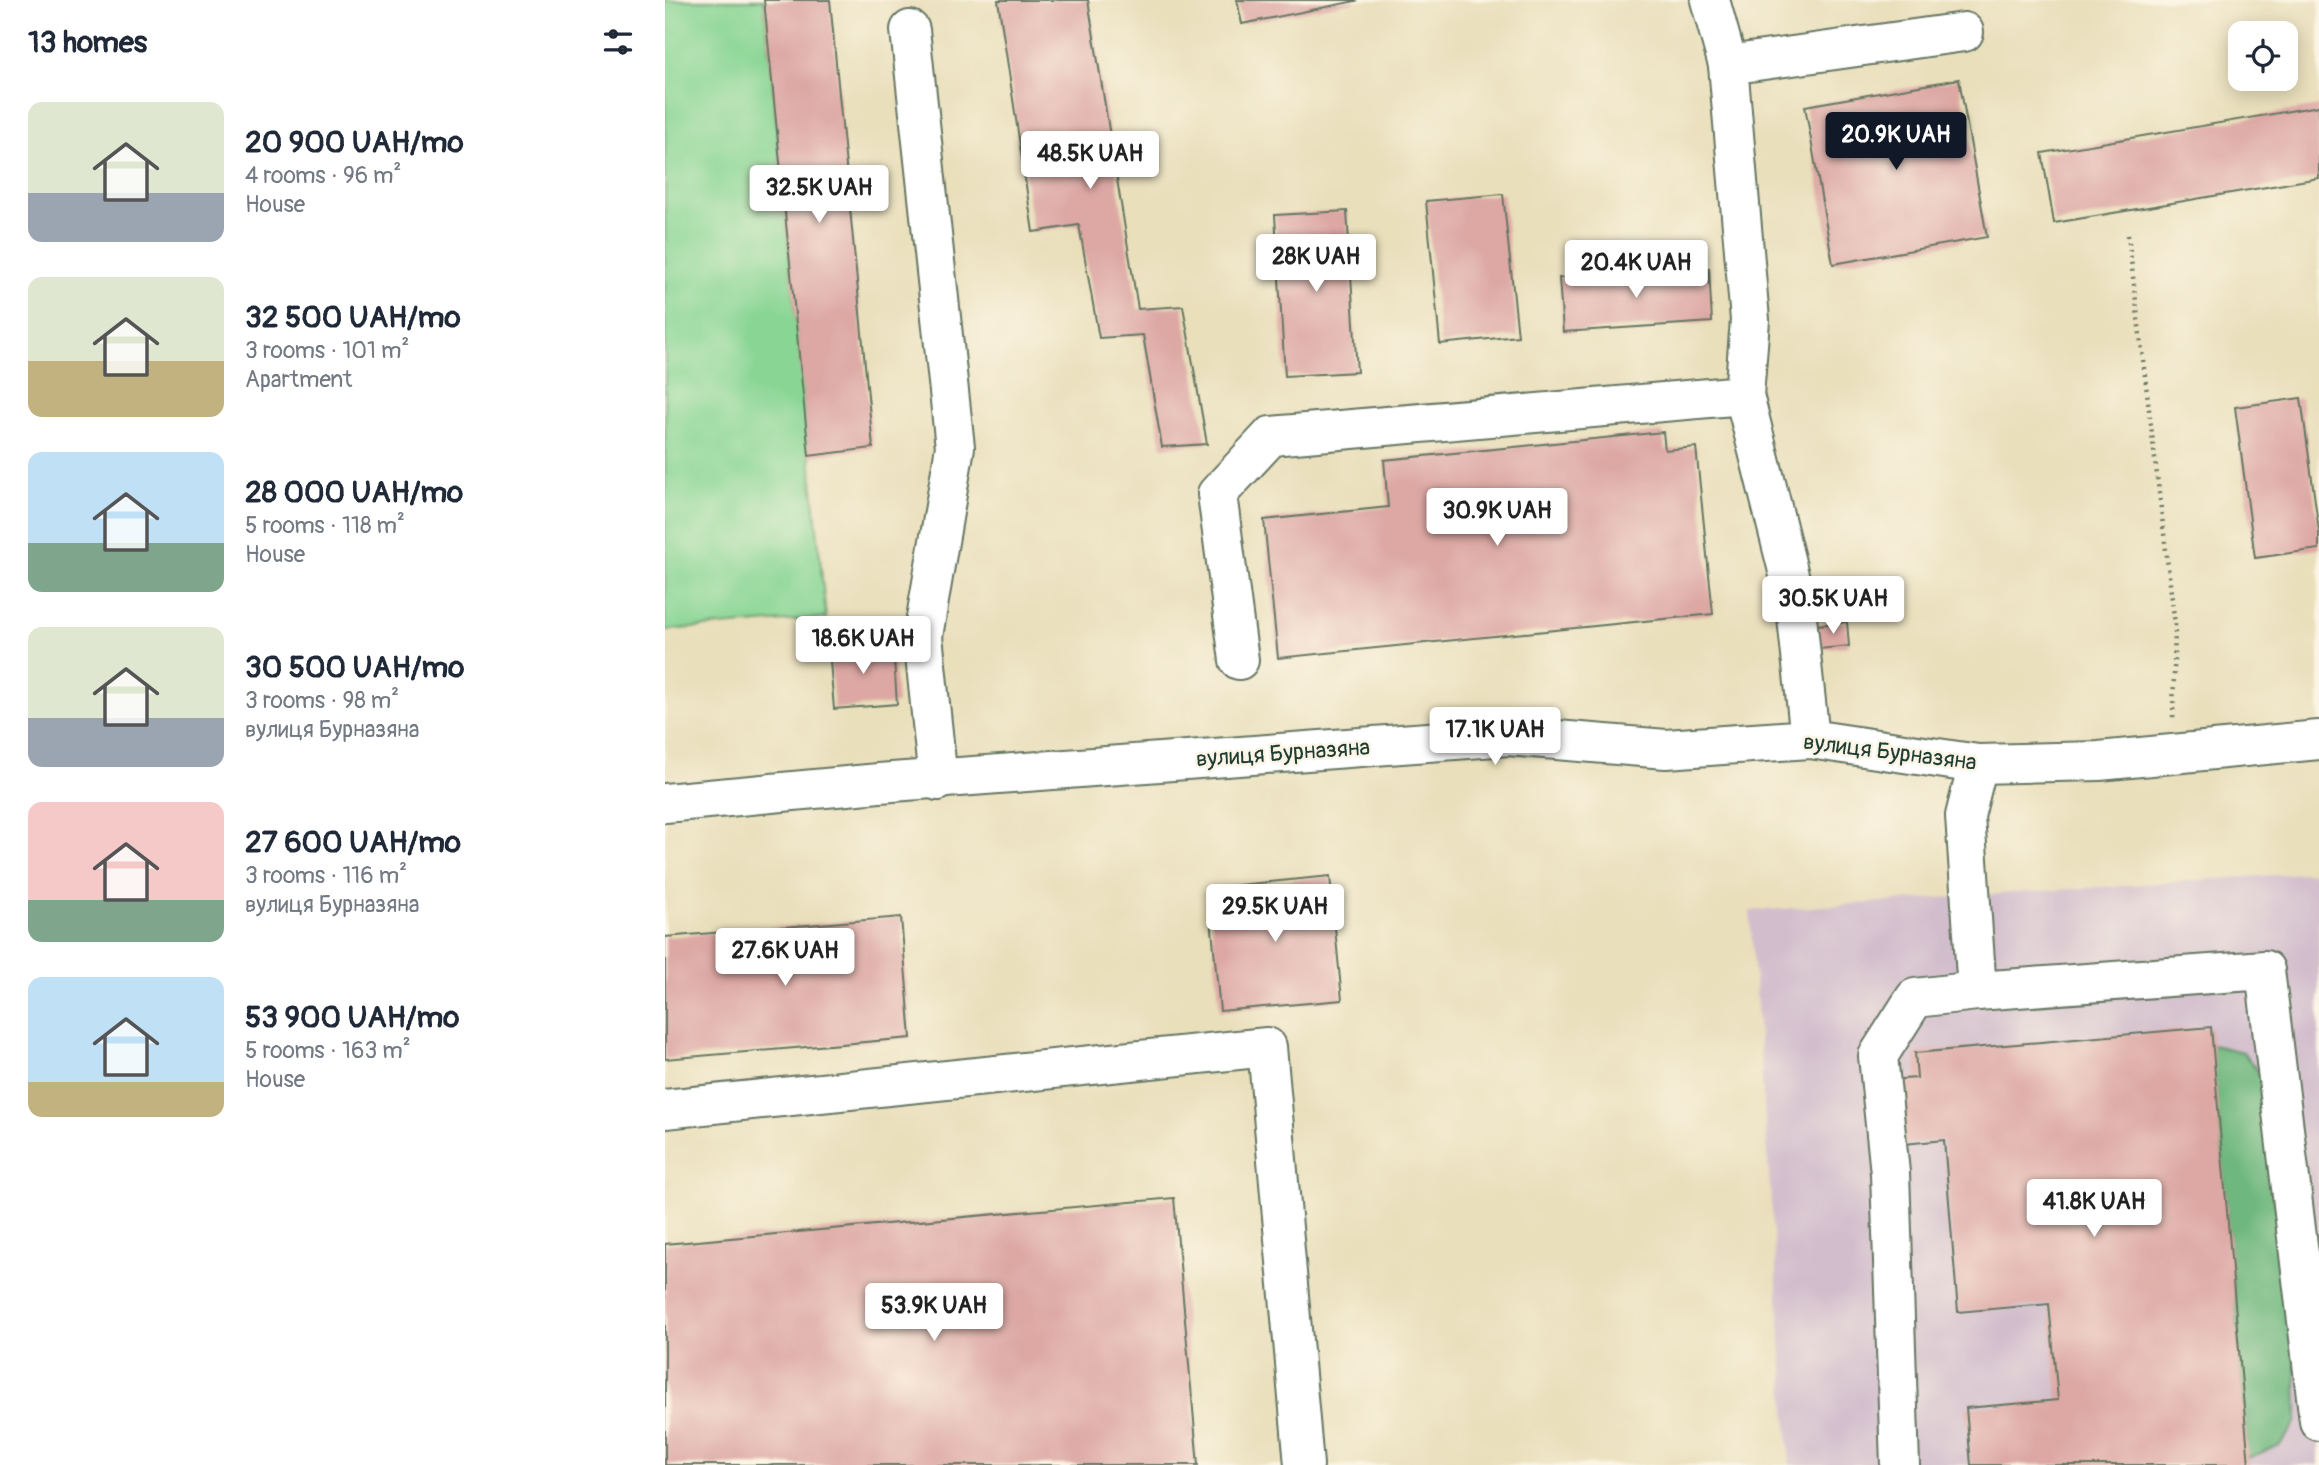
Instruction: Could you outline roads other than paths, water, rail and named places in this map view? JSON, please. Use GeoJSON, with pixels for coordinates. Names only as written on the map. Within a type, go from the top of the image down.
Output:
{"type":"FeatureCollection","features":[{"type":"Feature","properties":{"kind":"street"},"geometry":{"type":"LineString","coordinates":[[1710,0],[1728,65],[1749,320],[1744,396],[1795,599],[1810,739]]}},
{"type":"Feature","properties":{"kind":"street"},"geometry":{"type":"LineString","coordinates":[[910,30],[955,447],[923,636],[938,781]]}},
{"type":"Feature","properties":{"kind":"street"},"geometry":{"type":"LineString","coordinates":[[1728,65],[1964,33]]}},
{"type":"Feature","properties":{"kind":"street"},"geometry":{"type":"LineString","coordinates":[[1238,660],[1217,494],[1271,436],[1744,396]]}},
{"type":"Feature","properties":{"kind":"street","name":"вулиця Бурназяна"},"geometry":{"type":"LineString","coordinates":[[665,803],[879,783],[938,781],[1508,736],[1666,749],[1810,739],[1978,764],[2099,761],[2319,740]]}},
{"type":"Feature","properties":{"kind":"street"},"geometry":{"type":"LineString","coordinates":[[1977,991],[1965,816],[1978,764]]}},
{"type":"Feature","properties":{"kind":"street"},"geometry":{"type":"LineString","coordinates":[[1900,1465],[1891,1172],[1878,1056],[1915,998],[1977,991],[2265,970],[2319,1421]]}},
{"type":"Feature","properties":{"kind":"street"},"geometry":{"type":"LineString","coordinates":[[665,1109],[1267,1047],[1304,1465]]}}]}
